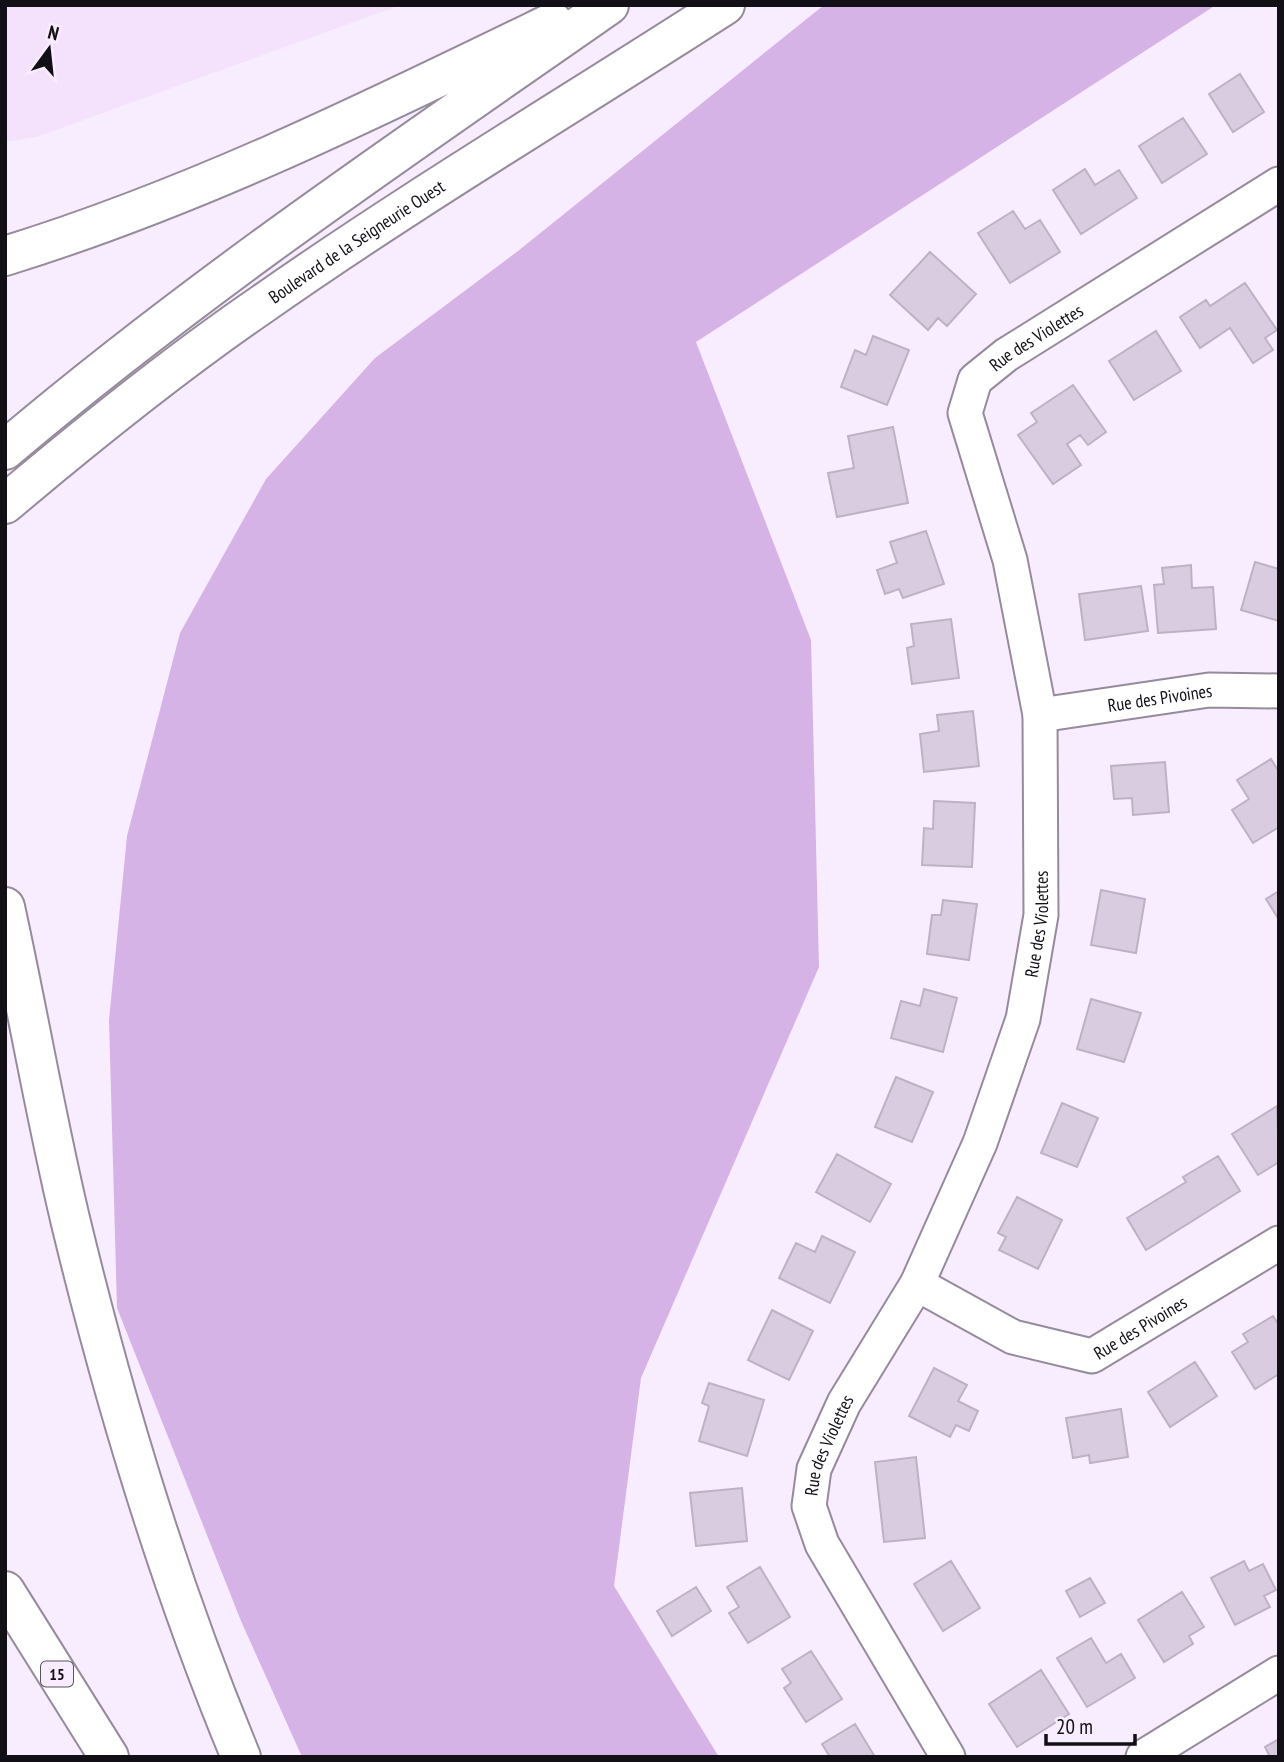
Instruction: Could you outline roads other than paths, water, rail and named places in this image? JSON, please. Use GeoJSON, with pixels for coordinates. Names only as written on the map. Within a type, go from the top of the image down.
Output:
{"type":"FeatureCollection","features":[{"type":"Feature","properties":{"kind":"main road"},"geometry":{"type":"LineString","coordinates":[[5,257],[126,215],[284,150],[586,5]]}},
{"type":"Feature","properties":{"kind":"main road"},"geometry":{"type":"LineString","coordinates":[[5,450],[198,296],[609,5]]}},
{"type":"Feature","properties":{"kind":"main road","name":"Boulevard de la Seigneurie Ouest"},"geometry":{"type":"LineString","coordinates":[[5,504],[118,410],[260,305],[407,206],[725,5]]}},
{"type":"Feature","properties":{"kind":"main road"},"geometry":{"type":"LineString","coordinates":[[5,907],[59,1170],[101,1344],[164,1554],[202,1663],[242,1757]]}},
{"type":"Feature","properties":{"kind":"main road","name":"15"},"geometry":{"type":"LineString","coordinates":[[5,1591],[109,1757]]}},
{"type":"Feature","properties":{"kind":"street","name":"Rue des Violettes"},"geometry":{"type":"LineString","coordinates":[[948,1757],[822,1544],[809,1506],[814,1469],[844,1403],[917,1284],[980,1143],[1023,1019],[1041,915],[1040,715],[1010,560],[965,413],[975,380],[1006,355],[1279,184]]}},
{"type":"Feature","properties":{"kind":"street","name":"Rue des Pivoines"},"geometry":{"type":"LineString","coordinates":[[1040,715],[1209,690],[1279,691]]}},
{"type":"Feature","properties":{"kind":"street","name":"Rue des Pivoines"},"geometry":{"type":"LineString","coordinates":[[917,1284],[1013,1337],[1092,1356],[1279,1243]]}},
{"type":"Feature","properties":{"kind":"street"},"geometry":{"type":"LineString","coordinates":[[1143,1757],[1279,1673]]}}]}
